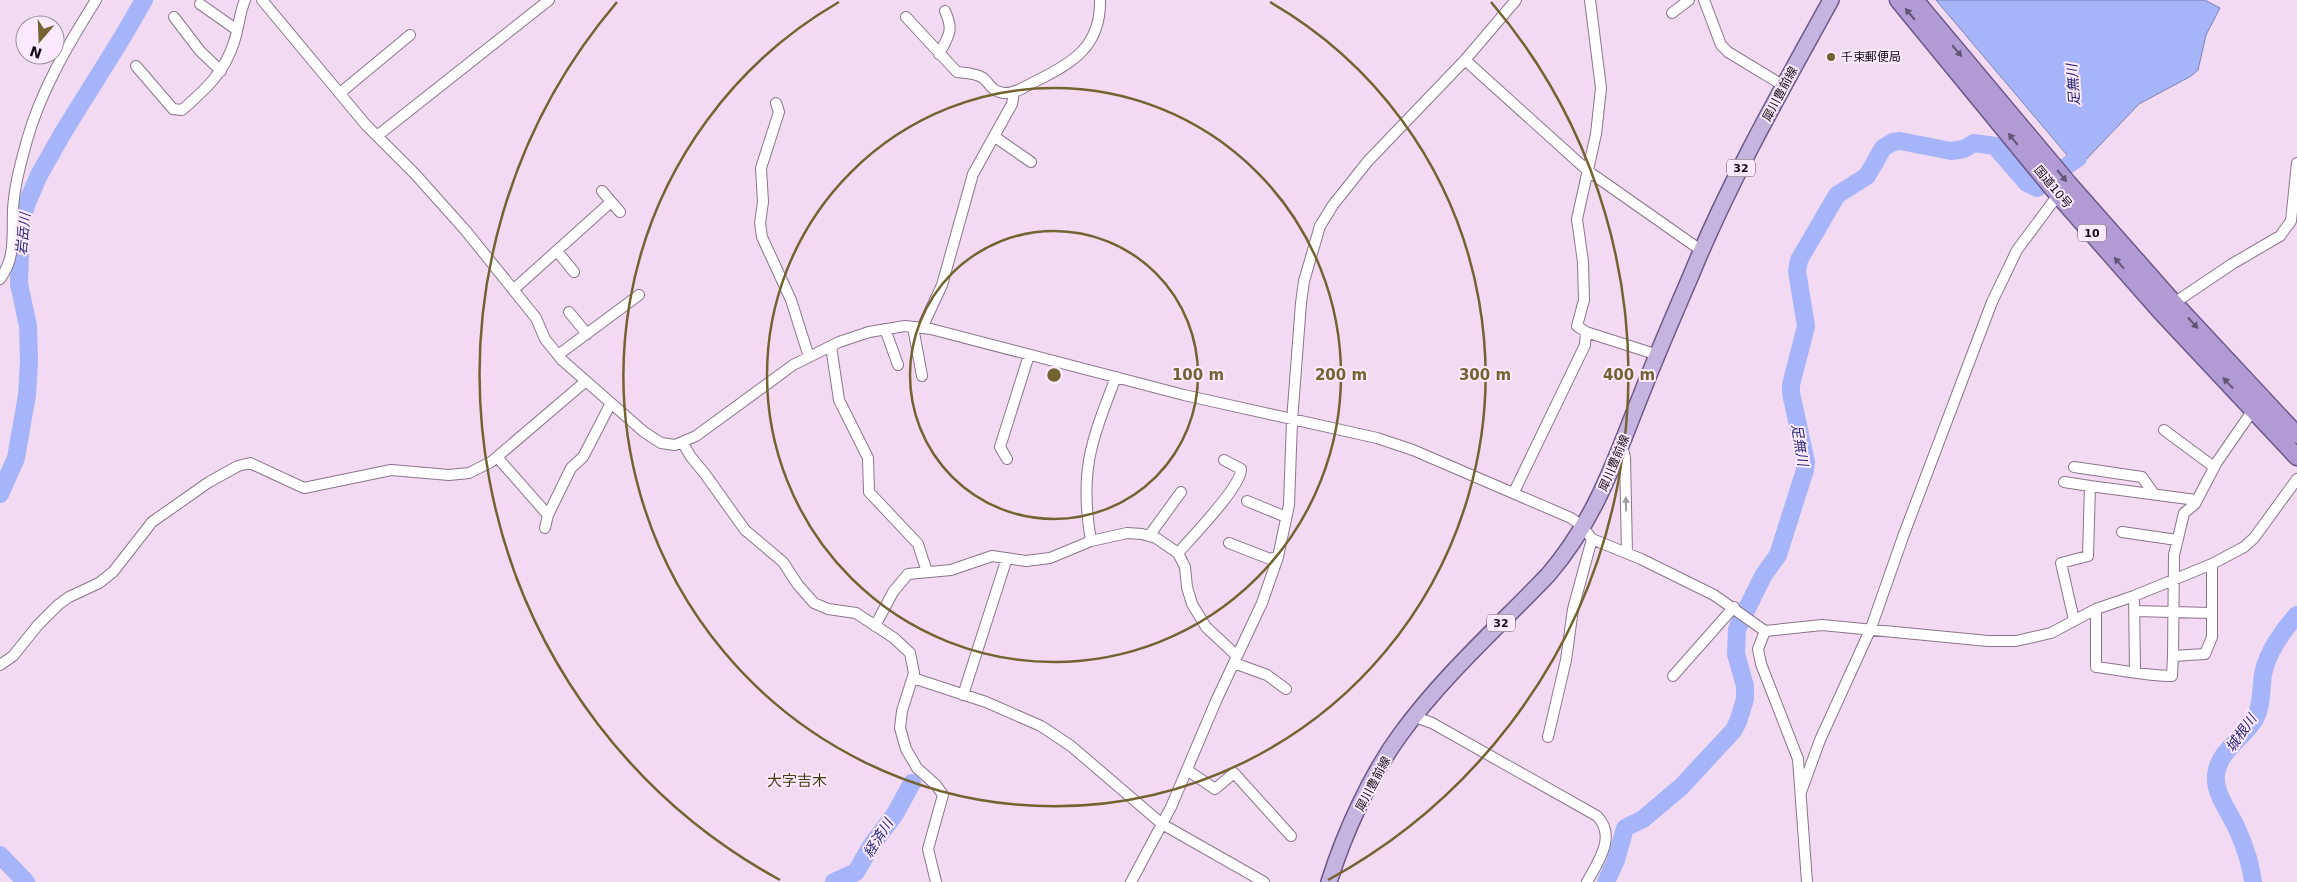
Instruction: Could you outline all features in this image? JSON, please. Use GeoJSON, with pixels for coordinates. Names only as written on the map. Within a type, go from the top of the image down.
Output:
{"type":"FeatureCollection","features":[{"type":"Feature","properties":{"kind":"highway","name":"国道10号"},"geometry":{"type":"LineString","coordinates":[[1898,0],[2058,195],[2161,312],[2297,457]]}},
{"type":"Feature","properties":{"kind":"highway","name":"国道10号"},"geometry":{"type":"LineString","coordinates":[[1915,0],[2068,184],[2174,303],[2297,435]]}},
{"type":"Feature","properties":{"kind":"main road","name":"犀川豊前線"},"geometry":{"type":"LineString","coordinates":[[1329,882],[1352,824],[1399,736],[1442,684],[1588,533],[1658,355],[1728,192],[1831,0]]}},
{"type":"Feature","properties":{"kind":"street"},"geometry":{"type":"LineString","coordinates":[[0,279],[11,258],[14,247],[13,209],[28,138],[61,59],[96,0]]}},
{"type":"Feature","properties":{"kind":"street"},"geometry":{"type":"LineString","coordinates":[[136,66],[174,109],[182,110],[212,85],[226,64],[245,0]]}},
{"type":"Feature","properties":{"kind":"street"},"geometry":{"type":"LineString","coordinates":[[262,0],[377,136],[466,231],[536,318],[545,339],[558,355],[644,432],[661,443],[675,445],[696,436],[793,365],[831,346],[869,332],[885,329],[918,328],[1029,354],[1292,421],[1377,438],[1414,450],[1572,518],[1588,533],[1714,595],[1734,607],[1765,631],[1822,625],[1871,628],[1988,641],[2016,641],[2051,633],[2096,608],[2134,596],[2212,564],[2254,538],[2297,479]]}},
{"type":"Feature","properties":{"kind":"street"},"geometry":{"type":"LineString","coordinates":[[377,136],[549,0]]}},
{"type":"Feature","properties":{"kind":"street"},"geometry":{"type":"LineString","coordinates":[[906,17],[957,72],[974,74],[984,78],[990,88],[999,92],[1014,92],[1070,63],[1083,51],[1095,34],[1100,16],[1100,0]]}},
{"type":"Feature","properties":{"kind":"street"},"geometry":{"type":"LineString","coordinates":[[1131,882],[1162,824],[1187,770],[1262,603],[1278,557],[1288,505],[1301,303],[1316,240],[1325,216],[1368,161],[1465,60],[1516,0]]}},
{"type":"Feature","properties":{"kind":"street"},"geometry":{"type":"LineString","coordinates":[[1590,0],[1601,88],[1596,134],[1577,219],[1583,262],[1584,300],[1577,326],[1586,332],[1658,355]]}},
{"type":"Feature","properties":{"kind":"street"},"geometry":{"type":"LineString","coordinates":[[1672,13],[1689,0]]}},
{"type":"Feature","properties":{"kind":"street"},"geometry":{"type":"LineString","coordinates":[[1704,0],[1721,46],[1784,86]]}},
{"type":"Feature","properties":{"kind":"street"},"geometry":{"type":"LineString","coordinates":[[200,4],[237,30]]}},
{"type":"Feature","properties":{"kind":"street"},"geometry":{"type":"LineString","coordinates":[[939,54],[951,31],[951,24],[945,12]]}},
{"type":"Feature","properties":{"kind":"street"},"geometry":{"type":"LineString","coordinates":[[174,17],[200,51],[221,71]]}},
{"type":"Feature","properties":{"kind":"street"},"geometry":{"type":"LineString","coordinates":[[340,93],[410,35]]}},
{"type":"Feature","properties":{"kind":"street"},"geometry":{"type":"LineString","coordinates":[[1465,60],[1588,171],[1702,251]]}},
{"type":"Feature","properties":{"kind":"street"},"geometry":{"type":"LineString","coordinates":[[922,376],[918,328],[942,285],[973,174],[1012,104],[1014,92]]}},
{"type":"Feature","properties":{"kind":"street"},"geometry":{"type":"LineString","coordinates":[[776,103],[779,112],[761,168],[763,202],[760,223],[762,237],[791,300],[809,357]]}},
{"type":"Feature","properties":{"kind":"street"},"geometry":{"type":"LineString","coordinates":[[995,137],[1031,162]]}},
{"type":"Feature","properties":{"kind":"street"},"geometry":{"type":"LineString","coordinates":[[2174,303],[2232,264],[2280,236],[2291,221],[2297,163]]}},
{"type":"Feature","properties":{"kind":"street"},"geometry":{"type":"LineString","coordinates":[[602,192],[620,212]]}},
{"type":"Feature","properties":{"kind":"street"},"geometry":{"type":"LineString","coordinates":[[1801,792],[1820,740],[1871,628],[1904,534],[1999,286],[2017,250],[2058,195]]}},
{"type":"Feature","properties":{"kind":"street"},"geometry":{"type":"LineString","coordinates":[[513,290],[611,202]]}},
{"type":"Feature","properties":{"kind":"street"},"geometry":{"type":"LineString","coordinates":[[2285,229],[2297,227]]}},
{"type":"Feature","properties":{"kind":"street"},"geometry":{"type":"LineString","coordinates":[[557,251],[574,272]]}},
{"type":"Feature","properties":{"kind":"street"},"geometry":{"type":"LineString","coordinates":[[558,355],[639,295]]}},
{"type":"Feature","properties":{"kind":"street"},"geometry":{"type":"LineString","coordinates":[[569,312],[587,334]]}},
{"type":"Feature","properties":{"kind":"street"},"geometry":{"type":"LineString","coordinates":[[885,329],[898,365]]}},
{"type":"Feature","properties":{"kind":"street"},"geometry":{"type":"LineString","coordinates":[[1514,492],[1585,345],[1586,332]]}},
{"type":"Feature","properties":{"kind":"street"},"geometry":{"type":"LineString","coordinates":[[831,346],[839,400],[868,458],[869,492],[918,544],[927,572]]}},
{"type":"Feature","properties":{"kind":"street"},"geometry":{"type":"LineString","coordinates":[[1007,459],[1000,447],[1029,354]]}},
{"type":"Feature","properties":{"kind":"street"},"geometry":{"type":"LineString","coordinates":[[1091,541],[1086,498],[1087,465],[1095,432],[1116,377]]}},
{"type":"Feature","properties":{"kind":"street"},"geometry":{"type":"LineString","coordinates":[[0,665],[13,656],[23,641],[58,605],[69,597],[99,583],[113,572],[152,522],[208,482],[238,466],[250,463],[304,488],[391,470],[449,475],[469,473],[497,457],[586,381]]}},
{"type":"Feature","properties":{"kind":"street"},"geometry":{"type":"LineString","coordinates":[[545,528],[548,514],[571,468],[583,456],[611,403]]}},
{"type":"Feature","properties":{"kind":"street"},"geometry":{"type":"LineString","coordinates":[[2096,608],[2096,667],[2134,672],[2143,676],[2172,676],[2174,555],[2184,513],[2196,500],[2214,467],[2253,410]]}},
{"type":"Feature","properties":{"kind":"street"},"geometry":{"type":"LineString","coordinates":[[2164,430],[2214,467]]}},
{"type":"Feature","properties":{"kind":"street"},"geometry":{"type":"LineString","coordinates":[[682,442],[745,530],[783,562],[798,585],[814,602],[828,609],[856,613],[894,638],[910,653],[914,673],[902,711],[900,728],[906,749],[917,768],[936,785],[943,795],[928,849],[936,882]]}},
{"type":"Feature","properties":{"kind":"street"},"geometry":{"type":"LineString","coordinates":[[1622,444],[1626,458],[1627,553]]}},
{"type":"Feature","properties":{"kind":"street"},"geometry":{"type":"LineString","coordinates":[[497,457],[548,514]]}},
{"type":"Feature","properties":{"kind":"street"},"geometry":{"type":"LineString","coordinates":[[1178,553],[1227,497],[1241,475],[1241,469],[1224,460]]}},
{"type":"Feature","properties":{"kind":"street"},"geometry":{"type":"LineString","coordinates":[[2074,466],[2142,477],[2154,494]]}},
{"type":"Feature","properties":{"kind":"street"},"geometry":{"type":"LineString","coordinates":[[2064,482],[2196,500]]}},
{"type":"Feature","properties":{"kind":"street"},"geometry":{"type":"LineString","coordinates":[[2074,620],[2061,563],[2088,556],[2090,486]]}},
{"type":"Feature","properties":{"kind":"street"},"geometry":{"type":"LineString","coordinates":[[1149,536],[1181,492]]}},
{"type":"Feature","properties":{"kind":"street"},"geometry":{"type":"LineString","coordinates":[[1247,501],[1286,518]]}},
{"type":"Feature","properties":{"kind":"street"},"geometry":{"type":"LineString","coordinates":[[2122,532],[2177,540]]}},
{"type":"Feature","properties":{"kind":"street"},"geometry":{"type":"LineString","coordinates":[[875,626],[893,592],[908,574],[951,570],[992,556],[1026,561],[1050,558],[1091,541],[1127,533],[1149,536],[1178,553],[1185,567],[1187,587],[1192,604],[1206,627],[1236,660],[1267,675],[1286,689]]}},
{"type":"Feature","properties":{"kind":"street"},"geometry":{"type":"LineString","coordinates":[[1548,736],[1566,660],[1573,609],[1588,533]]}},
{"type":"Feature","properties":{"kind":"street"},"geometry":{"type":"LineString","coordinates":[[1229,543],[1270,559],[1278,557]]}},
{"type":"Feature","properties":{"kind":"street"},"geometry":{"type":"LineString","coordinates":[[963,694],[1006,558]]}},
{"type":"Feature","properties":{"kind":"street"},"geometry":{"type":"LineString","coordinates":[[2172,656],[2205,654],[2212,637],[2212,564]]}},
{"type":"Feature","properties":{"kind":"street"},"geometry":{"type":"LineString","coordinates":[[2134,596],[2134,672]]}},
{"type":"Feature","properties":{"kind":"street"},"geometry":{"type":"LineString","coordinates":[[1673,676],[1734,607]]}},
{"type":"Feature","properties":{"kind":"street"},"geometry":{"type":"LineString","coordinates":[[2135,611],[2211,613]]}},
{"type":"Feature","properties":{"kind":"street"},"geometry":{"type":"LineString","coordinates":[[1765,631],[1758,649],[1761,664],[1798,759],[1807,882]]}},
{"type":"Feature","properties":{"kind":"street"},"geometry":{"type":"LineString","coordinates":[[913,678],[963,694],[1041,726],[1071,746],[1162,824],[1264,882]]}},
{"type":"Feature","properties":{"kind":"street"},"geometry":{"type":"LineString","coordinates":[[1415,717],[1432,723],[1597,816],[1604,826],[1607,840],[1587,882]]}},
{"type":"Feature","properties":{"kind":"street"},"geometry":{"type":"LineString","coordinates":[[1187,770],[1215,789],[1234,773],[1291,836]]}},
{"type":"Feature","properties":{"kind":"water"},"geometry":{"type":"Polygon","coordinates":[[[1936,0],[2205,0],[2220,8],[2206,35],[2198,70],[2191,76],[2139,104],[2078,168],[1936,0]]]}},
{"type":"Feature","properties":{"kind":"waterway","name":"岩岳川"},"geometry":{"type":"LineString","coordinates":[[0,494],[16,458],[27,395],[29,361],[28,326],[19,284],[21,223],[39,175],[144,0]]}},
{"type":"Feature","properties":{"kind":"waterway","name":"足無川"},"geometry":{"type":"LineString","coordinates":[[2068,165],[2078,158],[2077,140]]}},
{"type":"Feature","properties":{"kind":"waterway","name":"足無川"},"geometry":{"type":"LineString","coordinates":[[1606,882],[1616,860],[1625,828],[1643,819],[1681,787],[1733,731],[1738,722],[1745,699],[1745,686],[1736,654],[1737,629],[1763,576],[1778,555],[1805,470],[1806,462],[1791,393],[1791,385],[1806,326],[1797,271],[1799,260],[1837,195],[1867,176],[1883,148],[1893,142],[1900,141],[1951,151],[1964,149],[1974,143],[1995,146],[2027,183],[2037,188],[2040,186]]}},
{"type":"Feature","properties":{"kind":"waterway","name":"城根川"},"geometry":{"type":"LineString","coordinates":[[2253,882],[2251,869],[2235,824],[2220,797],[2216,775],[2221,759],[2255,719],[2259,708],[2263,674],[2268,658],[2281,635],[2297,615]]}},
{"type":"Feature","properties":{"kind":"waterway","name":"経済川"},"geometry":{"type":"LineString","coordinates":[[834,882],[856,872],[871,846],[895,814],[912,783]]}},
{"type":"Feature","properties":{"kind":"waterway","name":"岩岳川"},"geometry":{"type":"LineString","coordinates":[[0,855],[26,882]]}},
{"type":"Feature","properties":{"kind":"place","name":"千束郵便局"},"geometry":{"type":"Point","coordinates":[1831,57]}},
{"type":"Feature","properties":{"kind":"district","name":"大字吉木"},"geometry":{"type":"Point","coordinates":[797,781]}}]}
